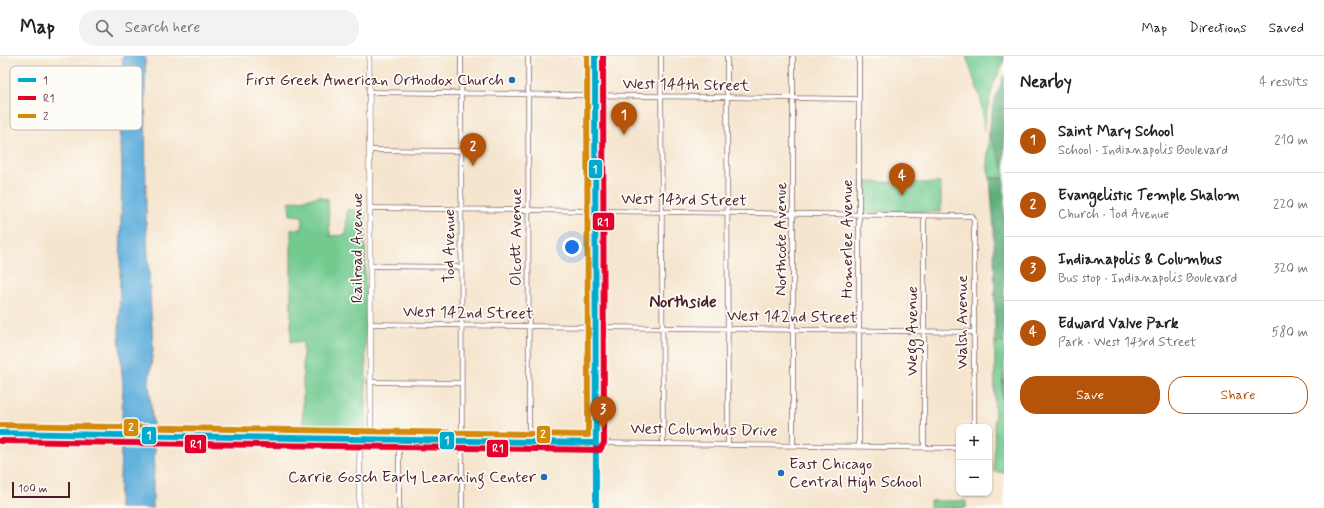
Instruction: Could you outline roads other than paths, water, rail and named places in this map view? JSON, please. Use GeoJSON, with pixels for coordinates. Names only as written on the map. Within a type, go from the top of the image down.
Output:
{"type":"FeatureCollection","features":[{"type":"Feature","properties":{"kind":"main road"},"geometry":{"type":"LineString","coordinates":[[595,56],[596,508]]}},
{"type":"Feature","properties":{"kind":"main road","name":"West Columbus Drive"},"geometry":{"type":"LineString","coordinates":[[0,433],[113,436],[596,442]]}},
{"type":"Feature","properties":{"kind":"street","name":"Railroad Avenue"},"geometry":{"type":"LineString","coordinates":[[370,56],[371,439]]}},
{"type":"Feature","properties":{"kind":"street","name":"Tod Avenue"},"geometry":{"type":"LineString","coordinates":[[461,56],[462,508]]}},
{"type":"Feature","properties":{"kind":"street","name":"Olcott Avenue"},"geometry":{"type":"LineString","coordinates":[[528,56],[529,442]]}},
{"type":"Feature","properties":{"kind":"street"},"geometry":{"type":"LineString","coordinates":[[662,56],[662,444]]}},
{"type":"Feature","properties":{"kind":"street"},"geometry":{"type":"LineString","coordinates":[[727,56],[728,444]]}},
{"type":"Feature","properties":{"kind":"street","name":"Northcote Avenue"},"geometry":{"type":"LineString","coordinates":[[793,56],[794,445]]}},
{"type":"Feature","properties":{"kind":"street","name":"Homerlee Avenue"},"geometry":{"type":"LineString","coordinates":[[859,56],[859,446]]}},
{"type":"Feature","properties":{"kind":"street","name":"West 144th Street"},"geometry":{"type":"LineString","coordinates":[[370,92],[859,99]]}},
{"type":"Feature","properties":{"kind":"street"},"geometry":{"type":"LineString","coordinates":[[370,150],[461,151]]}},
{"type":"Feature","properties":{"kind":"street","name":"West 143rd Street"},"geometry":{"type":"LineString","coordinates":[[370,208],[974,217]]}},
{"type":"Feature","properties":{"kind":"street","name":"Wegg Avenue"},"geometry":{"type":"LineString","coordinates":[[924,216],[924,447]]}},
{"type":"Feature","properties":{"kind":"street","name":"Walsh Avenue"},"geometry":{"type":"LineString","coordinates":[[974,217],[974,424]]}},
{"type":"Feature","properties":{"kind":"street"},"geometry":{"type":"LineString","coordinates":[[370,266],[461,267]]}},
{"type":"Feature","properties":{"kind":"street","name":"West 142nd Street"},"geometry":{"type":"LineString","coordinates":[[370,324],[974,332]]}},
{"type":"Feature","properties":{"kind":"street"},"geometry":{"type":"LineString","coordinates":[[370,382],[462,383]]}},
{"type":"Feature","properties":{"kind":"street"},"geometry":{"type":"LineString","coordinates":[[359,508],[360,439]]}},
{"type":"Feature","properties":{"kind":"street"},"geometry":{"type":"LineString","coordinates":[[399,440],[399,508]]}},
{"type":"Feature","properties":{"kind":"street","name":"West Columbus Drive"},"geometry":{"type":"LineString","coordinates":[[596,442],[956,448]]}},
{"type":"Feature","properties":{"kind":"water"},"geometry":{"type":"Polygon","coordinates":[[[123,56],[145,56],[146,219],[153,349],[149,383],[155,449],[153,508],[119,508],[123,387],[119,333],[122,167],[120,130],[142,130],[142,66],[123,66],[123,56]]]}},
{"type":"Feature","properties":{"kind":"place","name":"First Greek American Orthodox Church"},"geometry":{"type":"Point","coordinates":[512,80]}},
{"type":"Feature","properties":{"kind":"place","name":"Saint Mary School"},"geometry":{"type":"Point","coordinates":[624,135]}},
{"type":"Feature","properties":{"kind":"place","name":"Evangelistic Temple Shalom"},"geometry":{"type":"Point","coordinates":[473,166]}},
{"type":"Feature","properties":{"kind":"place","name":"Edward Valve Park"},"geometry":{"type":"Point","coordinates":[902,196]}},
{"type":"Feature","properties":{"kind":"place","name":"Indianapolis & Columbus"},"geometry":{"type":"Point","coordinates":[603,429]}},
{"type":"Feature","properties":{"kind":"place","name":"East Chicago Central High School"},"geometry":{"type":"Point","coordinates":[781,473]}},
{"type":"Feature","properties":{"kind":"place","name":"Carrie Gosch Early Learning Center"},"geometry":{"type":"Point","coordinates":[544,477]}},
{"type":"Feature","properties":{"kind":"district","name":"Northside"},"geometry":{"type":"Point","coordinates":[683,302]}}]}
